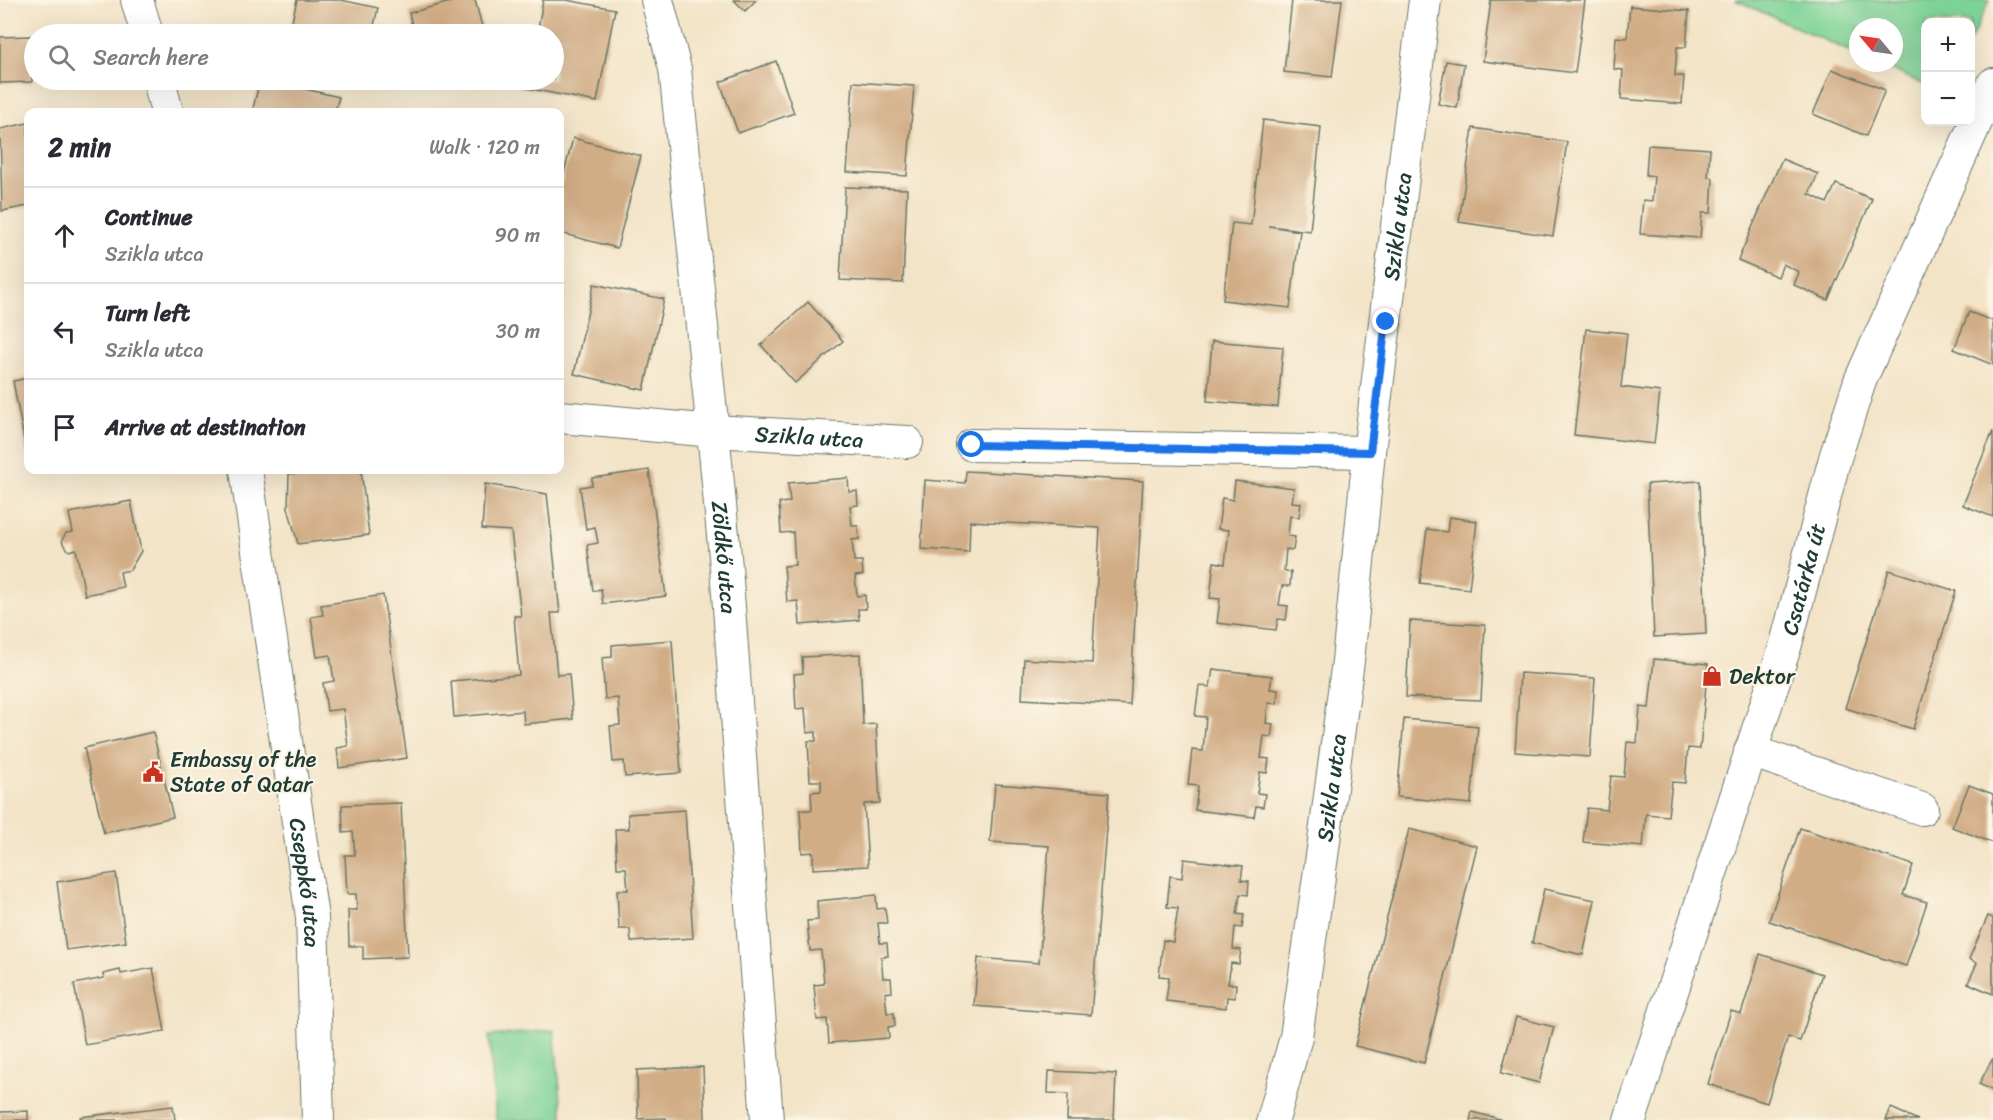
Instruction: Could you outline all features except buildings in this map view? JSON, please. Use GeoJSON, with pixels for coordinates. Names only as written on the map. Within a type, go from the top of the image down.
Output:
{"type":"FeatureCollection","features":[{"type":"Feature","properties":{"kind":"street"},"geometry":{"type":"LineString","coordinates":[[137,0],[144,24]]}},
{"type":"Feature","properties":{"kind":"street","name":"Zöldkő utca"},"geometry":{"type":"LineString","coordinates":[[657,0],[675,69],[713,430],[726,567],[767,1120]]}},
{"type":"Feature","properties":{"kind":"street","name":"Szikla utca"},"geometry":{"type":"LineString","coordinates":[[1273,1120],[1296,1037],[1348,661],[1370,452],[1425,0]]}},
{"type":"Feature","properties":{"kind":"street","name":"Csatárka út"},"geometry":{"type":"LineString","coordinates":[[1630,1120],[1785,644],[1835,458],[1860,381],[1993,84]]}},
{"type":"Feature","properties":{"kind":"street"},"geometry":{"type":"LineString","coordinates":[[162,90],[166,108]]}},
{"type":"Feature","properties":{"kind":"street","name":"Szikla utca"},"geometry":{"type":"LineString","coordinates":[[564,417],[713,430],[907,442]]}},
{"type":"Feature","properties":{"kind":"street"},"geometry":{"type":"LineString","coordinates":[[972,445],[1370,452]]}},
{"type":"Feature","properties":{"kind":"street","name":"Cseppkő utca"},"geometry":{"type":"LineString","coordinates":[[247,474],[312,917],[318,1120]]}},
{"type":"Feature","properties":{"kind":"street"},"geometry":{"type":"LineString","coordinates":[[1750,751],[1922,809]]}},
{"type":"Feature","properties":{"kind":"green space"},"geometry":{"type":"Polygon","coordinates":[[[1735,0],[1990,0],[1975,31],[1975,18],[1921,18],[1921,83],[1897,72],[1903,72],[1903,18],[1849,18],[1849,51],[1735,0]]]}},
{"type":"Feature","properties":{"kind":"green space"},"geometry":{"type":"Polygon","coordinates":[[[554,1030],[563,1120],[496,1120],[489,1036],[554,1030]]]}},
{"type":"Feature","properties":{"kind":"place","name":"Dektor"},"geometry":{"type":"Point","coordinates":[1712,676]}},
{"type":"Feature","properties":{"kind":"place","name":"Embassy of the State of Qatar"},"geometry":{"type":"Point","coordinates":[153,772]}},
{"type":"Feature","properties":{"kind":"route"},"geometry":{"type":"LineString","coordinates":[[972,445],[1370,452],[1386,322]]}}]}
